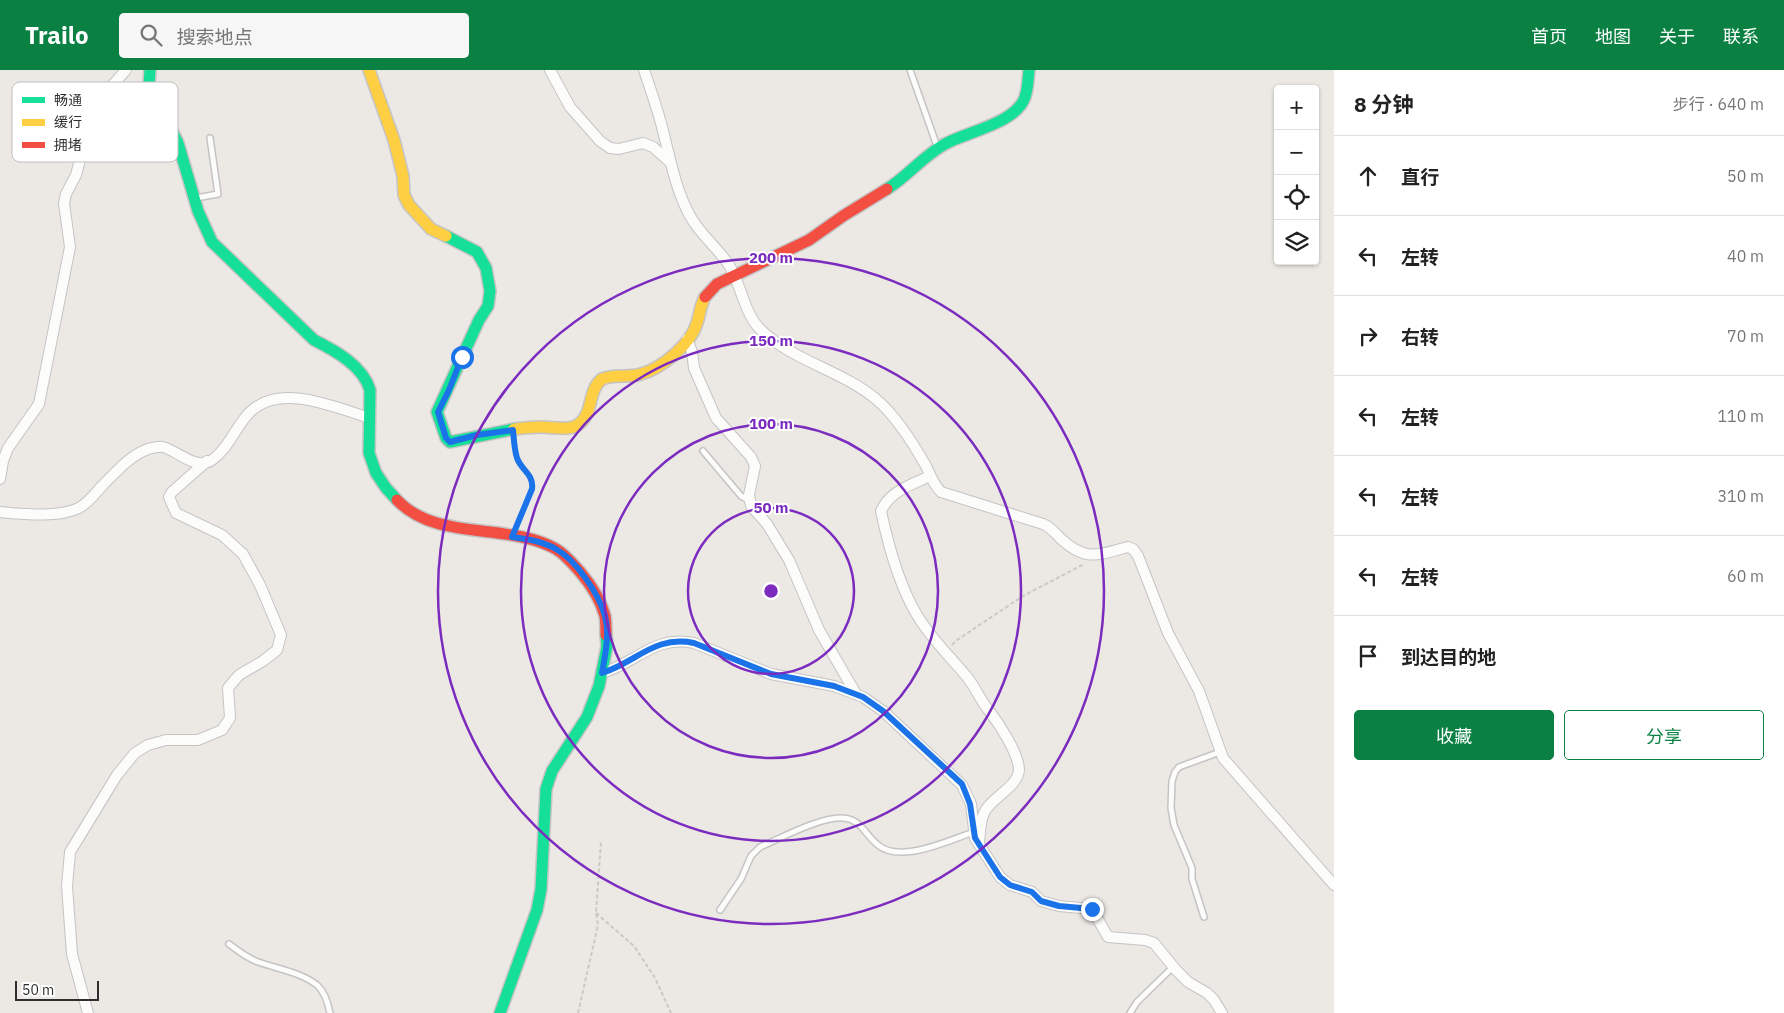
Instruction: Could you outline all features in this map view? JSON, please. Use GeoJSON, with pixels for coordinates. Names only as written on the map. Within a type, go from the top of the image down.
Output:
{"type":"FeatureCollection","features":[{"type":"Feature","properties":{"kind":"street"},"geometry":{"type":"LineString","coordinates":[[116,82],[126,70]]}},
{"type":"Feature","properties":{"kind":"street"},"geometry":{"type":"LineString","coordinates":[[369,70],[394,140],[404,195],[409,205],[431,229],[477,252],[486,268],[490,291],[488,306],[479,320],[438,412],[446,438],[450,442],[477,435],[529,427],[576,426],[582,421],[588,410],[595,388],[601,380],[610,376],[623,377],[657,369],[688,339],[697,325],[701,303],[707,292],[717,284],[809,240],[890,187],[938,149],[1013,113],[1025,97],[1029,70]]}},
{"type":"Feature","properties":{"kind":"street"},"geometry":{"type":"LineString","coordinates":[[550,70],[570,107],[600,141],[610,148],[619,148],[643,142],[653,147],[670,162]]}},
{"type":"Feature","properties":{"kind":"street"},"geometry":{"type":"LineString","coordinates":[[644,70],[664,135],[670,162],[688,212],[694,224],[729,265],[759,328],[776,342],[853,382],[876,399],[894,417],[915,448],[934,485],[941,492],[1043,524],[1050,527],[1063,541],[1079,551],[1093,556],[1107,554],[1128,547],[1133,549],[1138,556],[1168,633],[1199,691],[1223,758],[1334,885]]}},
{"type":"Feature","properties":{"kind":"street"},"geometry":{"type":"LineString","coordinates":[[178,143],[194,198],[212,242],[314,340],[332,349],[360,370],[367,380],[370,390],[370,453],[376,473],[386,488],[402,505],[421,518],[446,525],[541,542],[556,549],[569,559],[595,593],[605,616],[607,646],[600,686],[587,716],[552,771],[546,789],[541,889],[538,903],[500,1013]]}},
{"type":"Feature","properties":{"kind":"street"},"geometry":{"type":"LineString","coordinates":[[0,479],[3,461],[8,448],[38,404],[70,247],[64,203],[79,162]]}},
{"type":"Feature","properties":{"kind":"street"},"geometry":{"type":"LineString","coordinates":[[688,339],[694,368],[716,418],[750,457],[755,466],[749,490],[750,502],[767,524],[789,560],[819,630],[856,694]]}},
{"type":"Feature","properties":{"kind":"street"},"geometry":{"type":"LineString","coordinates":[[0,512],[22,514],[65,513],[80,507],[116,471],[140,452],[152,448],[163,447],[197,463],[211,461],[250,412],[260,405],[273,400],[298,398],[370,418]]}},
{"type":"Feature","properties":{"kind":"street"},"geometry":{"type":"LineString","coordinates":[[88,1013],[72,954],[66,886],[70,852],[117,775],[135,753],[148,745],[166,740],[198,740],[222,730],[230,718],[228,688],[238,675],[263,661],[277,650],[281,635],[260,585],[243,554],[222,535],[176,513],[171,504],[169,497],[172,492],[207,461]]}},
{"type":"Feature","properties":{"kind":"street"},"geometry":{"type":"LineString","coordinates":[[930,476],[895,493],[886,501],[881,511],[905,593],[918,616],[944,653],[969,679],[989,712],[1003,729],[1018,764],[1017,778],[983,814],[979,844]]}},
{"type":"Feature","properties":{"kind":"street"},"geometry":{"type":"LineString","coordinates":[[602,673],[617,668],[665,642],[681,640],[694,643],[771,674],[834,686],[863,697],[883,711],[962,784],[970,804],[974,832],[979,844],[1000,877],[1010,885],[1032,892],[1041,901],[1059,906],[1092,909],[1108,937],[1145,940],[1154,943],[1188,982],[1207,993],[1214,1000],[1222,1013]]}},
{"type":"Feature","properties":{"kind":"lane"},"geometry":{"type":"LineString","coordinates":[[910,70],[938,149]]}},
{"type":"Feature","properties":{"kind":"lane"},"geometry":{"type":"LineString","coordinates":[[194,198],[218,194],[210,138]]}},
{"type":"Feature","properties":{"kind":"lane"},"geometry":{"type":"LineString","coordinates":[[703,451],[741,496],[750,502]]}},
{"type":"Feature","properties":{"kind":"lane"},"geometry":{"type":"LineString","coordinates":[[1204,917],[1192,879],[1192,868],[1174,825],[1171,808],[1172,781],[1179,767],[1220,752]]}},
{"type":"Feature","properties":{"kind":"lane"},"geometry":{"type":"LineString","coordinates":[[720,910],[741,878],[751,856],[760,847],[830,818],[856,820],[878,845],[890,851],[908,852],[974,832]]}},
{"type":"Feature","properties":{"kind":"lane"},"geometry":{"type":"LineString","coordinates":[[228,944],[257,962],[299,974],[318,986],[326,999],[330,1013]]}},
{"type":"Feature","properties":{"kind":"lane"},"geometry":{"type":"LineString","coordinates":[[1130,1013],[1137,1002],[1173,967]]}},
{"type":"Feature","properties":{"kind":"path"},"geometry":{"type":"LineString","coordinates":[[512,537],[532,489],[533,482],[531,476],[518,460],[514,446],[513,430]]}},
{"type":"Feature","properties":{"kind":"path"},"geometry":{"type":"LineString","coordinates":[[944,653],[957,640],[1023,596],[1107,554]]}},
{"type":"Feature","properties":{"kind":"path"},"geometry":{"type":"LineString","coordinates":[[578,1013],[598,925],[596,913],[601,841]]}},
{"type":"Feature","properties":{"kind":"path"},"geometry":{"type":"LineString","coordinates":[[596,913],[634,946],[654,978],[671,1013]]}},
{"type":"Feature","properties":{"kind":"traffic: fast"},"geometry":{"type":"LineString","coordinates":[[149,82],[150,70]]}},
{"type":"Feature","properties":{"kind":"traffic: fast"},"geometry":{"type":"LineString","coordinates":[[887,189],[945,144],[990,126],[1012,114],[1025,97],[1029,70]]}},
{"type":"Feature","properties":{"kind":"traffic: fast"},"geometry":{"type":"LineString","coordinates":[[178,143],[198,211],[212,242],[314,340],[348,360],[366,381],[370,390],[369,453],[376,473],[397,500]]}},
{"type":"Feature","properties":{"kind":"traffic: fast"},"geometry":{"type":"LineString","coordinates":[[446,236],[477,252],[486,268],[490,291],[488,306],[479,320],[437,412],[446,438],[450,442],[514,429]]}},
{"type":"Feature","properties":{"kind":"traffic: fast"},"geometry":{"type":"LineString","coordinates":[[500,1013],[537,910],[541,889],[546,789],[552,771],[587,717],[599,686],[607,646],[606,635]]}},
{"type":"Feature","properties":{"kind":"traffic: slow"},"geometry":{"type":"LineString","coordinates":[[369,70],[394,140],[403,176],[404,195],[409,205],[431,229],[446,236]]}},
{"type":"Feature","properties":{"kind":"traffic: slow"},"geometry":{"type":"LineString","coordinates":[[514,429],[538,427],[569,428],[580,424],[588,411],[594,389],[602,379],[636,375],[649,371],[666,361],[682,347],[694,331],[705,297]]}},
{"type":"Feature","properties":{"kind":"traffic: jam"},"geometry":{"type":"LineString","coordinates":[[705,297],[717,284],[809,240],[887,189]]}},
{"type":"Feature","properties":{"kind":"traffic: jam"},"geometry":{"type":"LineString","coordinates":[[397,500],[413,513],[432,522],[452,527],[517,536],[537,541],[556,549],[575,566],[595,593],[605,616],[606,635]]}},
{"type":"Feature","properties":{"kind":"route"},"geometry":{"type":"LineString","coordinates":[[462,357],[438,412],[446,438],[450,442],[477,435],[513,430],[514,446],[518,460],[531,476],[533,482],[532,489],[512,537],[530,539],[556,549],[569,559],[595,593],[605,616],[607,646],[602,673],[617,668],[665,642],[681,640],[694,643],[771,674],[834,686],[863,697],[883,711],[962,784],[968,795],[975,838],[1000,877],[1010,885],[1032,892],[1041,901],[1059,906],[1092,909]]}}]}
